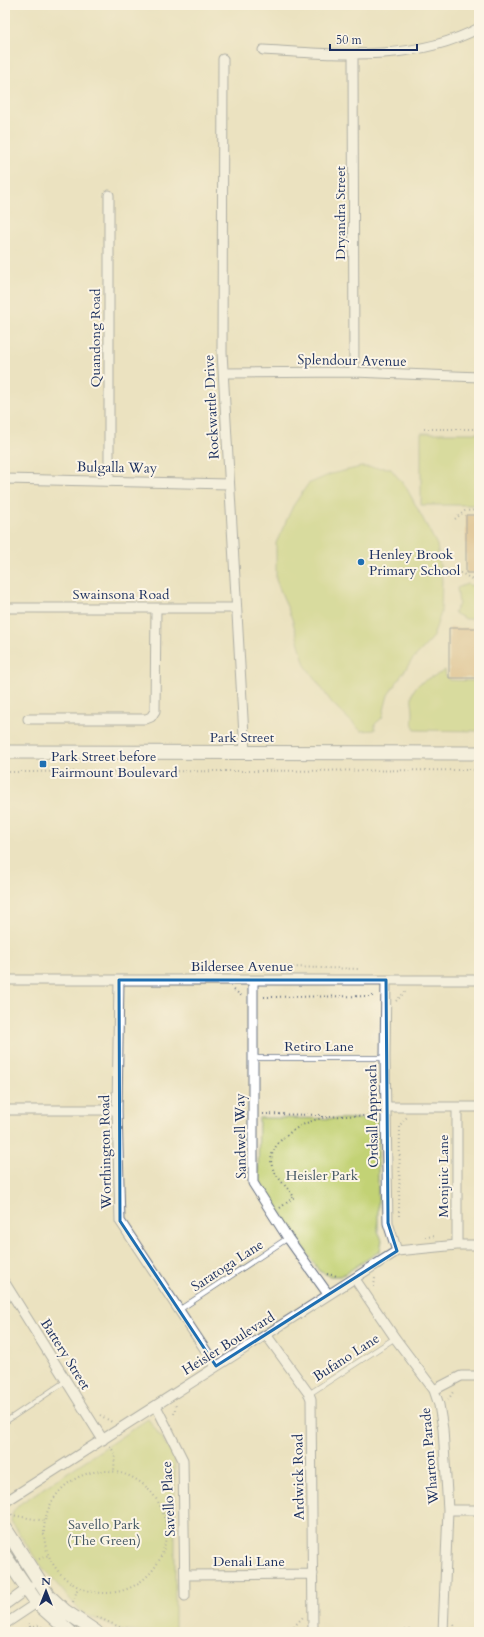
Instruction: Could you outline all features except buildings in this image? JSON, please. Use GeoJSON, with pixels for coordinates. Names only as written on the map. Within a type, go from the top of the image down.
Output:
{"type":"FeatureCollection","features":[{"type":"Feature","properties":{"kind":"street"},"geometry":{"type":"LineString","coordinates":[[263,50],[353,54],[403,51],[458,39],[479,28]]}},
{"type":"Feature","properties":{"kind":"street","name":"Dryandra Street"},"geometry":{"type":"LineString","coordinates":[[353,54],[354,372]]}},
{"type":"Feature","properties":{"kind":"street","name":"Rockwattle Drive"},"geometry":{"type":"LineString","coordinates":[[223,59],[222,352],[245,753]]}},
{"type":"Feature","properties":{"kind":"street","name":"Quandong Road"},"geometry":{"type":"LineString","coordinates":[[110,195],[110,481]]}},
{"type":"Feature","properties":{"kind":"street","name":"Splendour Avenue"},"geometry":{"type":"LineString","coordinates":[[224,373],[354,372],[479,377]]}},
{"type":"Feature","properties":{"kind":"street","name":"Bulgalla Way"},"geometry":{"type":"LineString","coordinates":[[5,479],[229,484]]}},
{"type":"Feature","properties":{"kind":"street","name":"Swainsona Road"},"geometry":{"type":"LineString","coordinates":[[5,608],[236,608]]}},
{"type":"Feature","properties":{"kind":"street"},"geometry":{"type":"LineString","coordinates":[[28,719],[146,719],[151,717],[155,711],[156,608]]}},
{"type":"Feature","properties":{"kind":"street","name":"Park Street"},"geometry":{"type":"LineString","coordinates":[[5,752],[479,753]]}},
{"type":"Feature","properties":{"kind":"street","name":"Bildersee Avenue"},"geometry":{"type":"LineString","coordinates":[[5,980],[479,980]]}},
{"type":"Feature","properties":{"kind":"street","name":"Worthington Road"},"geometry":{"type":"LineString","coordinates":[[119,980],[117,1110],[120,1221],[216,1366]]}},
{"type":"Feature","properties":{"kind":"street","name":"Sandwell Way"},"geometry":{"type":"LineString","coordinates":[[253,980],[253,1183],[288,1238],[328,1294]]}},
{"type":"Feature","properties":{"kind":"street","name":"Ordsall Approach"},"geometry":{"type":"LineString","coordinates":[[386,980],[385,1058],[388,1224],[398,1251]]}},
{"type":"Feature","properties":{"kind":"street"},"geometry":{"type":"LineString","coordinates":[[386,1107],[479,1107]]}},
{"type":"Feature","properties":{"kind":"street","name":"Monjuic Lane"},"geometry":{"type":"LineString","coordinates":[[457,1107],[457,1245]]}},
{"type":"Feature","properties":{"kind":"street"},"geometry":{"type":"LineString","coordinates":[[5,1110],[117,1110]]}},
{"type":"Feature","properties":{"kind":"street","name":"Heisler Boulevard"},"geometry":{"type":"LineString","coordinates":[[5,1502],[216,1366],[267,1336],[328,1294],[355,1279],[398,1251],[457,1245],[479,1245]]}},
{"type":"Feature","properties":{"kind":"street","name":"Wharton Parade"},"geometry":{"type":"LineString","coordinates":[[355,1279],[434,1390],[439,1405],[443,1429],[448,1510],[439,1631]]}},
{"type":"Feature","properties":{"kind":"street","name":"Battery Street"},"geometry":{"type":"LineString","coordinates":[[5,1283],[103,1440]]}},
{"type":"Feature","properties":{"kind":"street","name":"Ardwick Road"},"geometry":{"type":"LineString","coordinates":[[267,1336],[309,1394],[311,1407],[313,1632]]}},
{"type":"Feature","properties":{"kind":"street"},"geometry":{"type":"LineString","coordinates":[[434,1390],[461,1376],[479,1376]]}},
{"type":"Feature","properties":{"kind":"street","name":"Savello Place"},"geometry":{"type":"LineString","coordinates":[[156,1406],[183,1460],[185,1596]]}},
{"type":"Feature","properties":{"kind":"street"},"geometry":{"type":"LineString","coordinates":[[448,1510],[479,1510]]}},
{"type":"Feature","properties":{"kind":"street"},"geometry":{"type":"LineString","coordinates":[[5,1528],[48,1595],[65,1611],[96,1632]]}},
{"type":"Feature","properties":{"kind":"street"},"geometry":{"type":"LineString","coordinates":[[5,1556],[26,1590],[37,1603],[70,1632]]}},
{"type":"Feature","properties":{"kind":"street","name":"Denali Lane"},"geometry":{"type":"LineString","coordinates":[[184,1575],[313,1574]]}},
{"type":"Feature","properties":{"kind":"street"},"geometry":{"type":"LineString","coordinates":[[5,1605],[38,1581]]}},
{"type":"Feature","properties":{"kind":"street"},"geometry":{"type":"LineString","coordinates":[[5,1624],[48,1595]]}},
{"type":"Feature","properties":{"kind":"lane","name":"Retiro Lane"},"geometry":{"type":"LineString","coordinates":[[254,1058],[385,1058]]}},
{"type":"Feature","properties":{"kind":"lane","name":"Saratoga Lane"},"geometry":{"type":"LineString","coordinates":[[179,1310],[288,1238]]}},
{"type":"Feature","properties":{"kind":"lane","name":"Bufano Lane"},"geometry":{"type":"LineString","coordinates":[[309,1394],[396,1338]]}},
{"type":"Feature","properties":{"kind":"lane"},"geometry":{"type":"LineString","coordinates":[[5,1422],[66,1381]]}},
{"type":"Feature","properties":{"kind":"path"},"geometry":{"type":"LineString","coordinates":[[424,429],[479,429]]}},
{"type":"Feature","properties":{"kind":"path"},"geometry":{"type":"LineString","coordinates":[[454,519],[465,511],[479,510]]}},
{"type":"Feature","properties":{"kind":"path"},"geometry":{"type":"LineString","coordinates":[[448,573],[461,573],[479,584]]}},
{"type":"Feature","properties":{"kind":"path"},"geometry":{"type":"LineString","coordinates":[[5,772],[479,770]]}},
{"type":"Feature","properties":{"kind":"path"},"geometry":{"type":"LineString","coordinates":[[396,1001],[412,986]]}},
{"type":"Feature","properties":{"kind":"path"},"geometry":{"type":"LineString","coordinates":[[263,997],[263,1004]]}},
{"type":"Feature","properties":{"kind":"path"},"geometry":{"type":"LineString","coordinates":[[103,1110],[103,1097],[109,1089]]}},
{"type":"Feature","properties":{"kind":"path"},"geometry":{"type":"LineString","coordinates":[[263,1107],[263,1114]]}},
{"type":"Feature","properties":{"kind":"path"},"geometry":{"type":"LineString","coordinates":[[399,1223],[400,1125],[409,1114],[408,1107]]}},
{"type":"Feature","properties":{"kind":"path"},"geometry":{"type":"LineString","coordinates":[[258,1115],[322,1114],[322,1118]]}},
{"type":"Feature","properties":{"kind":"path"},"geometry":{"type":"LineString","coordinates":[[275,1205],[278,1210],[294,1197],[273,1169],[273,1154],[277,1144],[290,1131],[322,1118],[381,1117]]}},
{"type":"Feature","properties":{"kind":"path"},"geometry":{"type":"LineString","coordinates":[[423,1237],[438,1236]]}},
{"type":"Feature","properties":{"kind":"path"},"geometry":{"type":"LineString","coordinates":[[322,1272],[330,1276],[341,1276]]}},
{"type":"Feature","properties":{"kind":"path"},"geometry":{"type":"LineString","coordinates":[[374,1289],[375,1278],[378,1274]]}},
{"type":"Feature","properties":{"kind":"path"},"geometry":{"type":"LineString","coordinates":[[447,1405],[448,1400],[455,1391]]}},
{"type":"Feature","properties":{"kind":"path"},"geometry":{"type":"LineString","coordinates":[[174,1414],[176,1405],[183,1401]]}},
{"type":"Feature","properties":{"kind":"path"},"geometry":{"type":"LineString","coordinates":[[96,1409],[106,1420],[118,1422]]}},
{"type":"Feature","properties":{"kind":"path"},"geometry":{"type":"LineString","coordinates":[[114,1472],[115,1454],[110,1446],[116,1443]]}},
{"type":"Feature","properties":{"kind":"path"},"geometry":{"type":"LineString","coordinates":[[97,1471],[114,1472],[136,1478],[151,1491],[162,1507],[167,1527],[166,1547],[158,1566],[144,1581],[125,1591],[105,1594],[84,1590],[66,1580],[53,1565],[45,1546],[45,1521],[50,1505],[61,1489],[78,1477],[97,1471]]}},
{"type":"Feature","properties":{"kind":"path"},"geometry":{"type":"LineString","coordinates":[[12,1515],[45,1521]]}},
{"type":"Feature","properties":{"kind":"path"},"geometry":{"type":"LineString","coordinates":[[37,1560],[49,1554]]}},
{"type":"Feature","properties":{"kind":"path"},"geometry":{"type":"LineString","coordinates":[[77,1604],[72,1601],[78,1587]]}},
{"type":"Feature","properties":{"kind":"path"},"geometry":{"type":"LineString","coordinates":[[260,1632],[289,1632],[306,1613]]}},
{"type":"Feature","properties":{"kind":"path"},"geometry":{"type":"LineString","coordinates":[[93,1615],[122,1628],[175,1632]]}},
{"type":"Feature","properties":{"kind":"path"},"geometry":{"type":"LineString","coordinates":[[30,1627],[40,1625],[46,1632]]}},
{"type":"Feature","properties":{"kind":"path"},"geometry":{"type":"LineString","coordinates":[[325,1631],[439,1631]]}},
{"type":"Feature","properties":{"kind":"highlighted area"},"geometry":{"type":"Polygon","coordinates":[[[119,980],[386,980],[388,1223],[397,1251],[216,1366],[120,1221],[119,980]]]}},
{"type":"Feature","properties":{"kind":"green space"},"geometry":{"type":"Polygon","coordinates":[[[421,433],[479,433],[479,505],[421,505],[421,433]]]}},
{"type":"Feature","properties":{"kind":"green space"},"geometry":{"type":"Polygon","coordinates":[[[361,467],[390,468],[406,487],[437,545],[442,580],[441,613],[432,639],[412,660],[388,695],[382,718],[375,724],[375,730],[361,731],[332,703],[305,665],[292,619],[276,580],[276,543],[293,506],[308,484],[331,474],[361,467]]]}},
{"type":"Feature","properties":{"kind":"green space"},"geometry":{"type":"Polygon","coordinates":[[[467,584],[479,588],[479,623],[476,623],[473,619],[466,619],[454,613],[459,604],[457,588],[467,584]]]}},
{"type":"Feature","properties":{"kind":"green space"},"geometry":{"type":"Polygon","coordinates":[[[445,670],[446,676],[449,680],[479,681],[479,731],[415,730],[413,724],[412,700],[414,691],[421,683],[445,670]]]}},
{"type":"Feature","properties":{"kind":"green space","name":"Heisler Park"},"geometry":{"type":"Polygon","coordinates":[[[259,1118],[378,1119],[378,1231],[382,1240],[380,1251],[341,1276],[330,1276],[319,1271],[258,1178],[259,1118]]]}},
{"type":"Feature","properties":{"kind":"green space","name":"Savello Park (The Green)"},"geometry":{"type":"Polygon","coordinates":[[[148,1419],[175,1457],[175,1632],[122,1631],[81,1612],[37,1561],[11,1521],[13,1511],[21,1503],[148,1419]]]}},
{"type":"Feature","properties":{"kind":"place","name":"Henley Brook Primary School"},"geometry":{"type":"Point","coordinates":[361,562]}},
{"type":"Feature","properties":{"kind":"place","name":"Park Street before Fairmount Boulevard"},"geometry":{"type":"Point","coordinates":[43,764]}}]}
